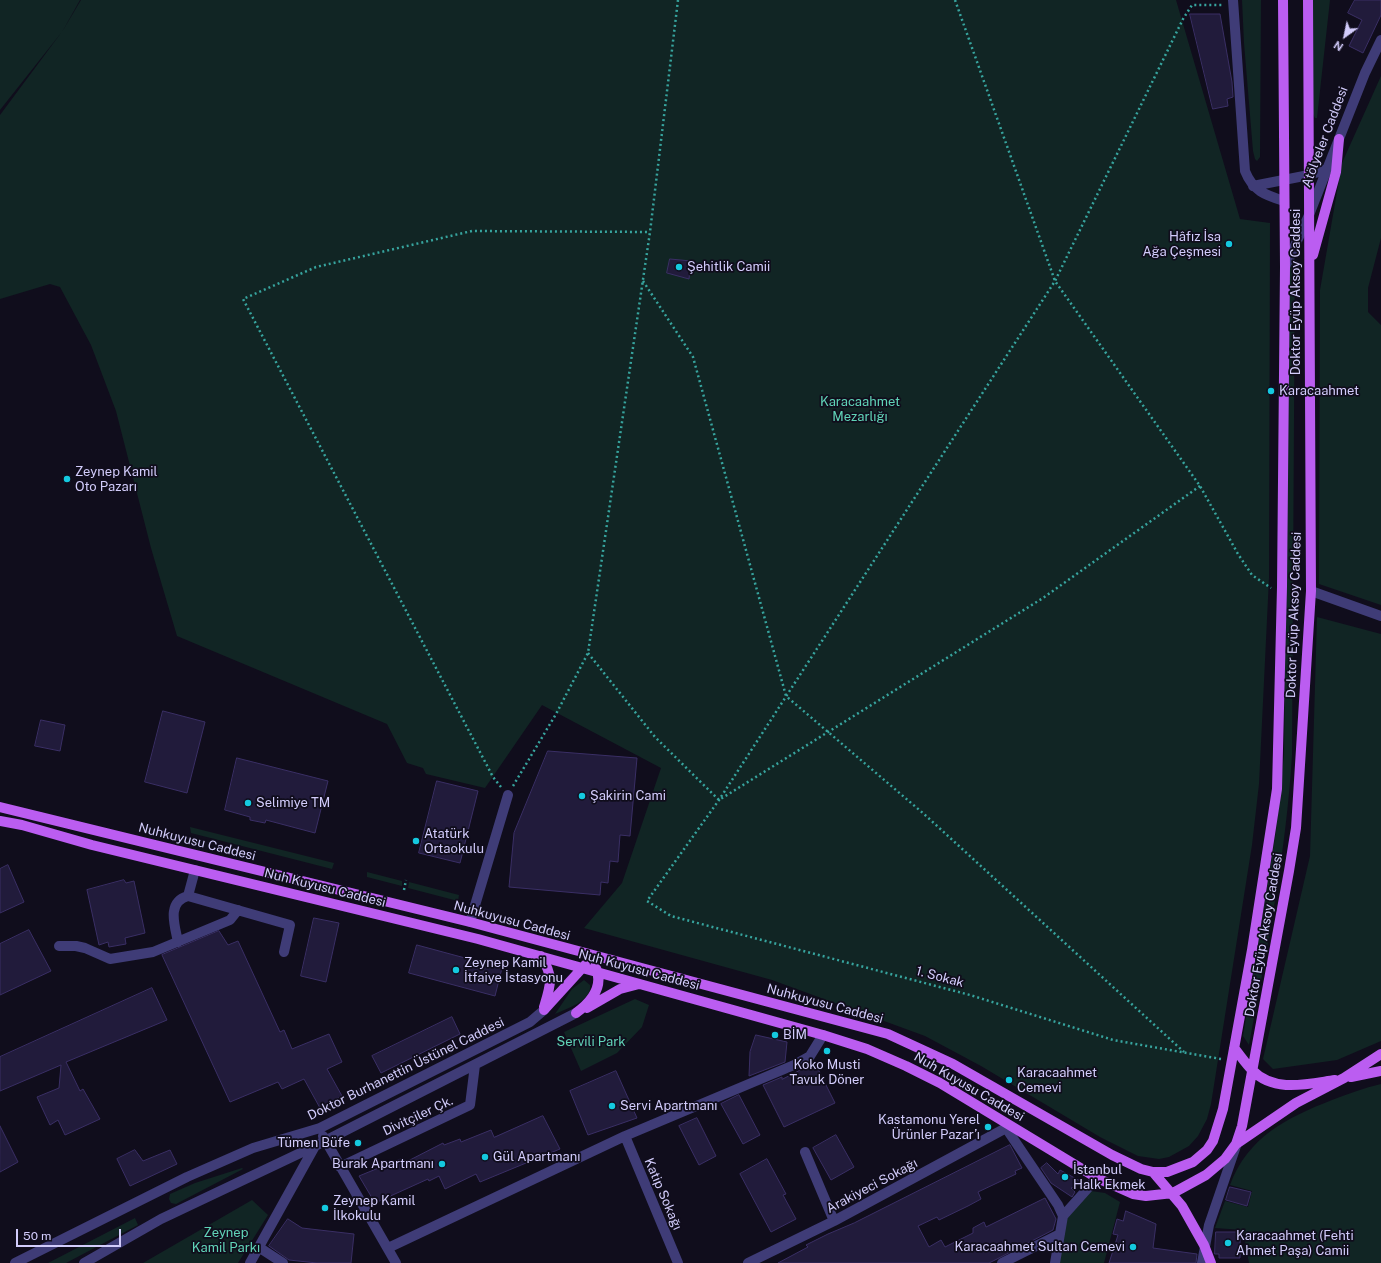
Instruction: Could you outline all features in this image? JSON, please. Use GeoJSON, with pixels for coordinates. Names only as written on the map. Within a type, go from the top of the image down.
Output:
{"type":"FeatureCollection","features":[{"type":"Feature","properties":{"kind":"main road","name":"Doktor Eyüp Aksoy Caddesi"},"geometry":{"type":"LineString","coordinates":[[1153,1172],[1167,1172],[1193,1162],[1207,1150],[1216,1135],[1223,1109],[1252,950],[1277,789],[1282,595],[1285,266],[1283,0]]}},
{"type":"Feature","properties":{"kind":"main road","name":"Doktor Eyüp Aksoy Caddesi"},"geometry":{"type":"LineString","coordinates":[[1173,1193],[1206,1175],[1225,1158],[1236,1144],[1252,1070],[1296,828],[1310,591],[1308,0]]}},
{"type":"Feature","properties":{"kind":"main road"},"geometry":{"type":"LineString","coordinates":[[1309,268],[1336,172],[1339,139]]}},
{"type":"Feature","properties":{"kind":"main road","name":"Nuhkuyusu Caddesi"},"geometry":{"type":"LineString","coordinates":[[0,807],[470,922],[573,951],[595,959],[888,1034],[953,1064],[1112,1155],[1153,1172]]}},
{"type":"Feature","properties":{"kind":"main road","name":"Nuh Kuyusu Caddesi"},"geometry":{"type":"LineString","coordinates":[[0,821],[35,828],[195,870],[486,941],[823,1035],[867,1049],[940,1083],[1007,1127],[1097,1178],[1133,1194],[1146,1196],[1173,1193]]}},
{"type":"Feature","properties":{"kind":"main road"},"geometry":{"type":"LineString","coordinates":[[450,932],[470,922],[486,941]]}},
{"type":"Feature","properties":{"kind":"main road"},"geometry":{"type":"LineString","coordinates":[[541,956],[550,971],[548,992],[544,1010]]}},
{"type":"Feature","properties":{"kind":"main road"},"geometry":{"type":"LineString","coordinates":[[544,1010],[581,968],[595,959],[598,986],[588,1004],[576,1013]]}},
{"type":"Feature","properties":{"kind":"main road"},"geometry":{"type":"LineString","coordinates":[[576,1013],[620,989],[640,984]]}},
{"type":"Feature","properties":{"kind":"main road"},"geometry":{"type":"LineString","coordinates":[[1234,1048],[1252,1070],[1266,1080],[1285,1086],[1344,1078],[1381,1071]]}},
{"type":"Feature","properties":{"kind":"main road"},"geometry":{"type":"LineString","coordinates":[[1236,1144],[1296,1103],[1344,1078],[1381,1054]]}},
{"type":"Feature","properties":{"kind":"main road"},"geometry":{"type":"LineString","coordinates":[[1153,1172],[1173,1193],[1194,1223],[1211,1263]]}},
{"type":"Feature","properties":{"kind":"street"},"geometry":{"type":"LineString","coordinates":[[1233,2],[1245,172],[1253,186],[1264,195],[1284,200]]}},
{"type":"Feature","properties":{"kind":"street","name":"Atölyeler Caddesi"},"geometry":{"type":"LineString","coordinates":[[1285,266],[1309,215],[1365,73],[1381,40]]}},
{"type":"Feature","properties":{"kind":"street"},"geometry":{"type":"LineString","coordinates":[[1253,186],[1309,175],[1327,169]]}},
{"type":"Feature","properties":{"kind":"street"},"geometry":{"type":"LineString","coordinates":[[1310,591],[1381,616]]}},
{"type":"Feature","properties":{"kind":"street"},"geometry":{"type":"LineString","coordinates":[[470,922],[508,795]]}},
{"type":"Feature","properties":{"kind":"street"},"geometry":{"type":"LineString","coordinates":[[178,942],[173,912],[176,903],[188,896],[195,870]]}},
{"type":"Feature","properties":{"kind":"street"},"geometry":{"type":"LineString","coordinates":[[188,896],[290,925],[284,952]]}},
{"type":"Feature","properties":{"kind":"street"},"geometry":{"type":"LineString","coordinates":[[59,946],[76,946],[85,948],[110,959],[153,952],[230,920],[238,910]]}},
{"type":"Feature","properties":{"kind":"street","name":"Doktor Burhanettin Üstünel Caddesi"},"geometry":{"type":"LineString","coordinates":[[15,1263],[187,1177],[253,1148],[320,1128],[530,1022],[544,1010]]}},
{"type":"Feature","properties":{"kind":"street","name":"Doktor Burhanettin Üstünel Caddesi"},"geometry":{"type":"LineString","coordinates":[[84,1263],[161,1219],[315,1146],[576,1013]]}},
{"type":"Feature","properties":{"kind":"street"},"geometry":{"type":"LineString","coordinates":[[388,1248],[624,1136],[794,1066],[810,1056],[823,1035]]}},
{"type":"Feature","properties":{"kind":"street","name":"Divitçiler Çk."},"geometry":{"type":"LineString","coordinates":[[340,1167],[470,1105],[475,1065]]}},
{"type":"Feature","properties":{"kind":"street"},"geometry":{"type":"LineString","coordinates":[[1007,1127],[1058,1205],[1063,1216]]}},
{"type":"Feature","properties":{"kind":"street","name":"Arakiyeci Sokağı"},"geometry":{"type":"LineString","coordinates":[[748,1263],[834,1221],[1007,1127]]}},
{"type":"Feature","properties":{"kind":"street"},"geometry":{"type":"LineString","coordinates":[[320,1128],[340,1167],[396,1263]]}},
{"type":"Feature","properties":{"kind":"street","name":"Katip Sokağı"},"geometry":{"type":"LineString","coordinates":[[624,1136],[678,1263]]}},
{"type":"Feature","properties":{"kind":"street"},"geometry":{"type":"LineString","coordinates":[[1202,1263],[1204,1245],[1236,1144]]}},
{"type":"Feature","properties":{"kind":"street"},"geometry":{"type":"LineString","coordinates":[[250,1263],[260,1248],[315,1146]]}},
{"type":"Feature","properties":{"kind":"street"},"geometry":{"type":"LineString","coordinates":[[804,1152],[834,1221]]}},
{"type":"Feature","properties":{"kind":"street"},"geometry":{"type":"LineString","coordinates":[[1055,1263],[1063,1216],[1097,1178]]}},
{"type":"Feature","properties":{"kind":"street"},"geometry":{"type":"LineString","coordinates":[[1002,1263],[1060,1234]]}},
{"type":"Feature","properties":{"kind":"street"},"geometry":{"type":"LineString","coordinates":[[260,1248],[283,1263]]}},
{"type":"Feature","properties":{"kind":"path"},"geometry":{"type":"LineString","coordinates":[[650,232],[472,230],[316,267],[243,299],[493,777],[508,795],[556,714],[588,653],[650,232],[678,0]]}},
{"type":"Feature","properties":{"kind":"path"},"geometry":{"type":"LineString","coordinates":[[955,0],[1055,281],[1200,486],[1238,554],[1252,575],[1282,595]]}},
{"type":"Feature","properties":{"kind":"path"},"geometry":{"type":"LineString","coordinates":[[719,800],[1055,281],[1183,19],[1192,5],[1233,2]]}},
{"type":"Feature","properties":{"kind":"path"},"geometry":{"type":"LineString","coordinates":[[643,280],[693,357],[786,696],[830,731],[924,814],[1185,1052]]}},
{"type":"Feature","properties":{"kind":"path"},"geometry":{"type":"LineString","coordinates":[[719,800],[1043,598],[1200,486]]}},
{"type":"Feature","properties":{"kind":"path"},"geometry":{"type":"LineString","coordinates":[[588,653],[655,737],[719,800]]}},
{"type":"Feature","properties":{"kind":"path","name":"1. Sokak"},"geometry":{"type":"LineString","coordinates":[[719,800],[647,901],[671,916],[970,995],[1113,1040],[1232,1060]]}},
{"type":"Feature","properties":{"kind":"path"},"geometry":{"type":"LineString","coordinates":[[404,890],[406,880]]}},
{"type":"Feature","properties":{"kind":"green space","name":"Karacaahmet Mezarlığı"},"geometry":{"type":"Polygon","coordinates":[[[0,0],[80,0],[62,32],[81,0],[1176,0],[1240,219],[1270,223],[1269,578],[1259,784],[1252,845],[1211,1104],[1207,1119],[1198,1136],[1189,1146],[1169,1157],[1159,1159],[1138,1156],[1100,1137],[981,1066],[925,1036],[772,980],[584,928],[622,883],[661,768],[542,705],[485,788],[426,774],[423,768],[407,763],[387,724],[177,636],[151,548],[116,411],[91,345],[60,287],[50,284],[0,299],[0,115],[61,33],[0,110],[0,0]]]}},
{"type":"Feature","properties":{"kind":"green space"},"geometry":{"type":"Polygon","coordinates":[[[1242,0],[1261,0],[1260,157],[1257,161],[1253,151],[1242,0]]]}},
{"type":"Feature","properties":{"kind":"green space"},"geometry":{"type":"Polygon","coordinates":[[[1313,0],[1330,0],[1317,118],[1315,118],[1312,112],[1313,0]]]}},
{"type":"Feature","properties":{"kind":"green space"},"geometry":{"type":"Polygon","coordinates":[[[1381,76],[1381,238],[1368,288],[1368,312],[1381,325],[1381,605],[1319,584],[1320,290],[1342,163],[1381,76]]]}},
{"type":"Feature","properties":{"kind":"green space"},"geometry":{"type":"Polygon","coordinates":[[[1295,250],[1292,755],[1281,865],[1249,1045],[1243,1036],[1276,831],[1284,755],[1289,268],[1295,250]]]}},
{"type":"Feature","properties":{"kind":"green space"},"geometry":{"type":"Polygon","coordinates":[[[1317,617],[1381,634],[1381,1041],[1337,1060],[1273,1069],[1263,1059],[1310,856],[1317,617]]]}},
{"type":"Feature","properties":{"kind":"green space"},"geometry":{"type":"Polygon","coordinates":[[[190,827],[334,863],[332,869],[191,833],[190,827]]]}},
{"type":"Feature","properties":{"kind":"green space"},"geometry":{"type":"Polygon","coordinates":[[[367,872],[402,881],[402,886],[367,877],[367,872]]]}},
{"type":"Feature","properties":{"kind":"green space"},"geometry":{"type":"Polygon","coordinates":[[[409,882],[459,895],[458,901],[408,888],[409,882]]]}},
{"type":"Feature","properties":{"kind":"green space"},"geometry":{"type":"Polygon","coordinates":[[[584,980],[590,985],[590,991],[587,996],[577,1004],[555,1014],[572,989],[584,980]]]}},
{"type":"Feature","properties":{"kind":"green space","name":"Servili Park"},"geometry":{"type":"Polygon","coordinates":[[[635,999],[649,1005],[642,1027],[617,1053],[581,1071],[564,1032],[635,999]]]}},
{"type":"Feature","properties":{"kind":"green space"},"geometry":{"type":"Polygon","coordinates":[[[1381,1084],[1381,1263],[1249,1263],[1243,1230],[1215,1228],[1225,1201],[1248,1207],[1252,1191],[1230,1185],[1247,1154],[1270,1131],[1299,1114],[1362,1089],[1381,1084]]]}},
{"type":"Feature","properties":{"kind":"green space"},"geometry":{"type":"Polygon","coordinates":[[[242,1168],[243,1169],[176,1204],[171,1203],[169,1199],[170,1194],[195,1183],[242,1168]]]}},
{"type":"Feature","properties":{"kind":"green space"},"geometry":{"type":"Polygon","coordinates":[[[1091,1191],[1105,1193],[1120,1202],[1104,1263],[1053,1263],[1060,1218],[1091,1191]]]}},
{"type":"Feature","properties":{"kind":"green space","name":"Zeynep Kamil Parkı"},"geometry":{"type":"Polygon","coordinates":[[[252,1200],[268,1215],[238,1263],[143,1263],[252,1200]]]}},
{"type":"Feature","properties":{"kind":"green space"},"geometry":{"type":"Polygon","coordinates":[[[135,1218],[138,1225],[66,1263],[48,1263],[135,1218]]]}},
{"type":"Feature","properties":{"kind":"building"},"geometry":{"type":"Polygon","coordinates":[[[1355,0],[1381,0],[1381,15],[1363,53],[1349,46],[1362,20],[1348,13],[1355,0]]]}},
{"type":"Feature","properties":{"kind":"building"},"geometry":{"type":"Polygon","coordinates":[[[1190,14],[1220,14],[1232,82],[1233,97],[1227,99],[1228,106],[1213,109],[1190,14]]]}},
{"type":"Feature","properties":{"kind":"building","name":"Şehitlik Camii"},"geometry":{"type":"Polygon","coordinates":[[[670,259],[691,261],[689,279],[667,273],[670,259]]]}},
{"type":"Feature","properties":{"kind":"building"},"geometry":{"type":"Polygon","coordinates":[[[163,711],[205,722],[187,793],[145,782],[163,711]]]}},
{"type":"Feature","properties":{"kind":"building"},"geometry":{"type":"Polygon","coordinates":[[[41,720],[65,725],[60,751],[35,746],[41,720]]]}},
{"type":"Feature","properties":{"kind":"building","name":"Şakirin Cami"},"geometry":{"type":"Polygon","coordinates":[[[548,751],[637,758],[630,836],[620,835],[618,862],[610,861],[608,883],[601,882],[600,895],[509,887],[514,833],[548,751]]]}},
{"type":"Feature","properties":{"kind":"building"},"geometry":{"type":"Polygon","coordinates":[[[237,758],[328,781],[315,833],[266,820],[265,823],[250,820],[250,817],[225,810],[237,758]]]}},
{"type":"Feature","properties":{"kind":"building","name":"Atatürk Ortaokulu"},"geometry":{"type":"Polygon","coordinates":[[[437,781],[478,791],[460,863],[419,853],[437,781]]]}},
{"type":"Feature","properties":{"kind":"building"},"geometry":{"type":"Polygon","coordinates":[[[8,865],[24,902],[0,913],[0,869],[8,865]]]}},
{"type":"Feature","properties":{"kind":"building"},"geometry":{"type":"Polygon","coordinates":[[[124,880],[126,883],[134,881],[145,933],[125,938],[126,944],[109,947],[108,942],[99,945],[87,890],[124,880]]]}},
{"type":"Feature","properties":{"kind":"building"},"geometry":{"type":"Polygon","coordinates":[[[314,918],[339,923],[326,982],[301,976],[314,918]]]}},
{"type":"Feature","properties":{"kind":"building"},"geometry":{"type":"Polygon","coordinates":[[[29,930],[51,971],[0,995],[0,944],[29,930]]]}},
{"type":"Feature","properties":{"kind":"building"},"geometry":{"type":"Polygon","coordinates":[[[219,931],[228,945],[238,941],[280,1032],[284,1030],[292,1049],[329,1034],[342,1062],[327,1069],[342,1096],[320,1108],[304,1079],[282,1089],[278,1082],[230,1102],[162,955],[219,931]]]}},
{"type":"Feature","properties":{"kind":"building","name":"Zeynep Kamil İtfaiye İstasyonu"},"geometry":{"type":"Polygon","coordinates":[[[417,945],[502,968],[495,996],[409,973],[417,945]]]}},
{"type":"Feature","properties":{"kind":"building"},"geometry":{"type":"Polygon","coordinates":[[[152,988],[167,1020],[66,1062],[80,1091],[83,1089],[100,1119],[65,1135],[58,1120],[50,1125],[37,1097],[59,1088],[61,1065],[0,1091],[0,1057],[152,988]]]}},
{"type":"Feature","properties":{"kind":"building"},"geometry":{"type":"Polygon","coordinates":[[[452,1017],[460,1034],[381,1073],[372,1056],[452,1017]]]}},
{"type":"Feature","properties":{"kind":"building"},"geometry":{"type":"Polygon","coordinates":[[[756,1035],[787,1042],[785,1062],[749,1076],[750,1052],[756,1035]]]}},
{"type":"Feature","properties":{"kind":"building"},"geometry":{"type":"Polygon","coordinates":[[[815,1063],[835,1103],[784,1127],[763,1085],[782,1077],[782,1079],[815,1063]]]}},
{"type":"Feature","properties":{"kind":"building","name":"Servi Apartmanı"},"geometry":{"type":"Polygon","coordinates":[[[616,1071],[637,1118],[588,1135],[570,1091],[616,1071]]]}},
{"type":"Feature","properties":{"kind":"building"},"geometry":{"type":"Polygon","coordinates":[[[739,1095],[760,1135],[743,1144],[721,1104],[739,1095]]]}},
{"type":"Feature","properties":{"kind":"building"},"geometry":{"type":"Polygon","coordinates":[[[543,1116],[560,1149],[480,1182],[476,1174],[445,1189],[439,1176],[429,1181],[428,1179],[375,1203],[359,1176],[403,1158],[406,1162],[443,1143],[444,1145],[460,1139],[461,1142],[491,1130],[494,1137],[543,1116]]]}},
{"type":"Feature","properties":{"kind":"building"},"geometry":{"type":"Polygon","coordinates":[[[697,1118],[716,1156],[699,1165],[679,1126],[697,1118]]]}},
{"type":"Feature","properties":{"kind":"building"},"geometry":{"type":"Polygon","coordinates":[[[0,1126],[18,1162],[0,1172],[0,1126]]]}},
{"type":"Feature","properties":{"kind":"building"},"geometry":{"type":"Polygon","coordinates":[[[836,1135],[854,1167],[831,1180],[813,1148],[836,1135]]]}},
{"type":"Feature","properties":{"kind":"building"},"geometry":{"type":"Polygon","coordinates":[[[1010,1145],[1022,1168],[1015,1171],[1016,1174],[978,1192],[981,1199],[968,1206],[939,1220],[937,1217],[918,1226],[929,1247],[941,1240],[945,1247],[973,1233],[973,1228],[984,1222],[986,1227],[1045,1198],[1056,1219],[1053,1230],[997,1259],[989,1263],[778,1263],[808,1247],[806,1245],[854,1223],[1010,1145]]]}},
{"type":"Feature","properties":{"kind":"building"},"geometry":{"type":"Polygon","coordinates":[[[135,1150],[143,1161],[170,1150],[177,1164],[130,1186],[117,1159],[135,1150]]]}},
{"type":"Feature","properties":{"kind":"building"},"geometry":{"type":"Polygon","coordinates":[[[767,1159],[786,1194],[783,1195],[796,1219],[771,1232],[740,1174],[767,1159]]]}},
{"type":"Feature","properties":{"kind":"building"},"geometry":{"type":"Polygon","coordinates":[[[1047,1163],[1058,1174],[1060,1170],[1084,1183],[1071,1188],[1075,1192],[1072,1197],[1051,1183],[1041,1168],[1047,1163]]]}},
{"type":"Feature","properties":{"kind":"building"},"geometry":{"type":"Polygon","coordinates":[[[1230,1187],[1251,1192],[1247,1206],[1226,1200],[1230,1187]]]}},
{"type":"Feature","properties":{"kind":"building","name":"Karacaahmet Sultan Cemevi"},"geometry":{"type":"Polygon","coordinates":[[[1126,1211],[1156,1224],[1153,1248],[1197,1254],[1196,1263],[1109,1263],[1118,1235],[1113,1234],[1117,1219],[1123,1221],[1126,1211]]]}},
{"type":"Feature","properties":{"kind":"building"},"geometry":{"type":"Polygon","coordinates":[[[288,1219],[302,1228],[354,1234],[351,1263],[317,1263],[289,1260],[269,1246],[288,1219]]]}},
{"type":"Feature","properties":{"kind":"building","name":"Karacaahmet (Fehti Ahmet Paşa) Camii"},"geometry":{"type":"Polygon","coordinates":[[[1216,1232],[1240,1232],[1240,1258],[1219,1258],[1219,1254],[1215,1254],[1216,1232]]]}},
{"type":"Feature","properties":{"kind":"place","name":"Hâfız İsa Ağa Çeşmesi"},"geometry":{"type":"Point","coordinates":[1229,244]}},
{"type":"Feature","properties":{"kind":"place","name":"Şehitlik Camii"},"geometry":{"type":"Point","coordinates":[679,267]}},
{"type":"Feature","properties":{"kind":"place","name":"Karacaahmet"},"geometry":{"type":"Point","coordinates":[1271,391]}},
{"type":"Feature","properties":{"kind":"place","name":"Zeynep Kamil Oto Pazarı"},"geometry":{"type":"Point","coordinates":[67,479]}},
{"type":"Feature","properties":{"kind":"place","name":"Şakirin Cami"},"geometry":{"type":"Point","coordinates":[582,796]}},
{"type":"Feature","properties":{"kind":"place","name":"Selimiye TM"},"geometry":{"type":"Point","coordinates":[248,803]}},
{"type":"Feature","properties":{"kind":"place","name":"Atatürk Ortaokulu"},"geometry":{"type":"Point","coordinates":[416,841]}},
{"type":"Feature","properties":{"kind":"place","name":"Zeynep Kamil İtfaiye İstasyonu"},"geometry":{"type":"Point","coordinates":[456,970]}},
{"type":"Feature","properties":{"kind":"place","name":"BİM"},"geometry":{"type":"Point","coordinates":[775,1035]}},
{"type":"Feature","properties":{"kind":"place","name":"Koko Musti Tavuk Döner"},"geometry":{"type":"Point","coordinates":[827,1051]}},
{"type":"Feature","properties":{"kind":"place","name":"Karacaahmet Cemevi"},"geometry":{"type":"Point","coordinates":[1009,1080]}},
{"type":"Feature","properties":{"kind":"place","name":"Servi Apartmanı"},"geometry":{"type":"Point","coordinates":[612,1106]}},
{"type":"Feature","properties":{"kind":"place","name":"Kastamonu Yerel Ürünler Pazar’ı"},"geometry":{"type":"Point","coordinates":[988,1127]}},
{"type":"Feature","properties":{"kind":"place","name":"Tümen Büfe"},"geometry":{"type":"Point","coordinates":[358,1143]}},
{"type":"Feature","properties":{"kind":"place","name":"Gül Apartmanı"},"geometry":{"type":"Point","coordinates":[485,1157]}},
{"type":"Feature","properties":{"kind":"place","name":"Burak Apartmanı"},"geometry":{"type":"Point","coordinates":[442,1164]}},
{"type":"Feature","properties":{"kind":"place","name":"İstanbul Halk Ekmek"},"geometry":{"type":"Point","coordinates":[1065,1177]}},
{"type":"Feature","properties":{"kind":"place","name":"Zeynep Kamil İlkokulu"},"geometry":{"type":"Point","coordinates":[325,1208]}},
{"type":"Feature","properties":{"kind":"place","name":"Karacaahmet (Fehti Ahmet Paşa) Camii"},"geometry":{"type":"Point","coordinates":[1228,1243]}},
{"type":"Feature","properties":{"kind":"place","name":"Karacaahmet Sultan Cemevi"},"geometry":{"type":"Point","coordinates":[1133,1247]}}]}
